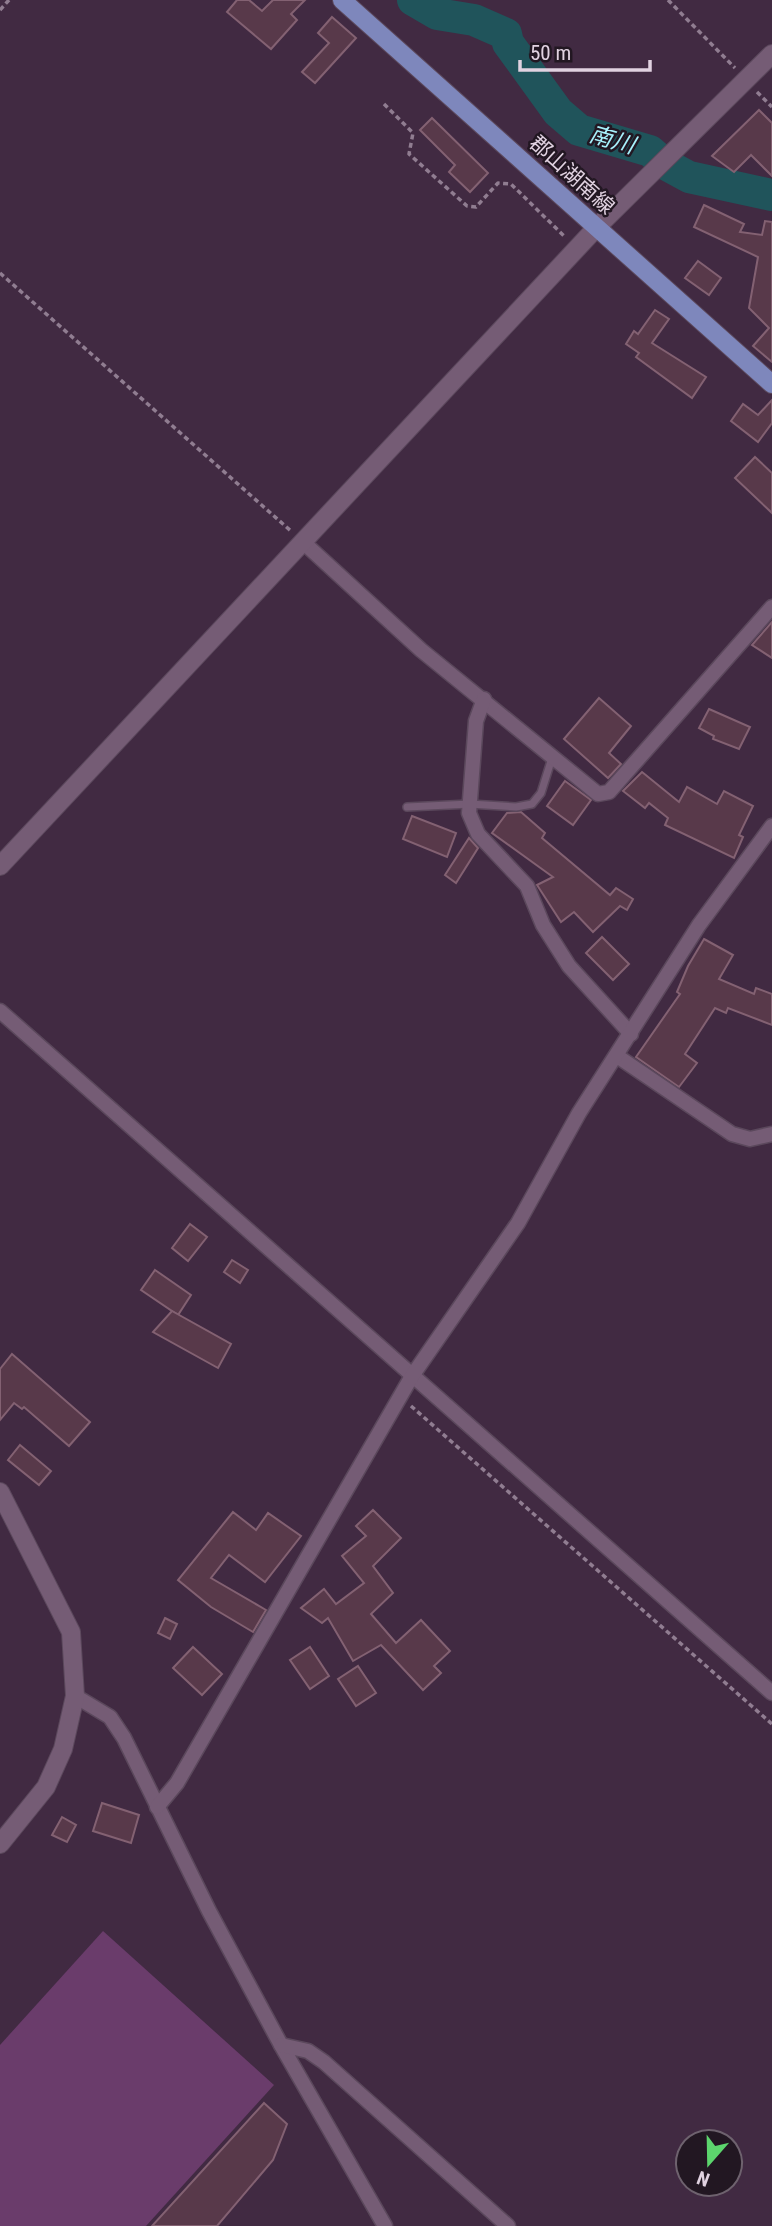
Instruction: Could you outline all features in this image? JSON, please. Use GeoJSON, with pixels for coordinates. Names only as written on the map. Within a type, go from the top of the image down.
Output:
{"type":"FeatureCollection","features":[{"type":"Feature","properties":{"kind":"main road","name":"郡山湖南線"},"geometry":{"type":"LineString","coordinates":[[342,0],[772,384]]}},
{"type":"Feature","properties":{"kind":"street"},"geometry":{"type":"LineString","coordinates":[[0,866],[596,228],[772,54]]}},
{"type":"Feature","properties":{"kind":"street"},"geometry":{"type":"LineString","coordinates":[[303,542],[421,650],[484,699],[590,790],[603,794],[609,792],[772,607]]}},
{"type":"Feature","properties":{"kind":"street"},"geometry":{"type":"LineString","coordinates":[[484,699],[476,721],[469,813],[483,843],[527,886],[543,925],[569,967],[631,1034]]}},
{"type":"Feature","properties":{"kind":"street"},"geometry":{"type":"LineString","coordinates":[[157,1807],[177,1783],[412,1376],[518,1223],[579,1113],[699,925],[772,826]]}},
{"type":"Feature","properties":{"kind":"street"},"geometry":{"type":"LineString","coordinates":[[0,1011],[772,1693]]}},
{"type":"Feature","properties":{"kind":"street"},"geometry":{"type":"LineString","coordinates":[[617,1056],[732,1134],[750,1139],[772,1134]]}},
{"type":"Feature","properties":{"kind":"street"},"geometry":{"type":"LineString","coordinates":[[0,1492],[71,1632],[75,1696],[63,1749],[46,1787],[0,1844]]}},
{"type":"Feature","properties":{"kind":"street"},"geometry":{"type":"LineString","coordinates":[[75,1696],[103,1712],[115,1723],[281,2045],[385,2226]]}},
{"type":"Feature","properties":{"kind":"street"},"geometry":{"type":"LineString","coordinates":[[281,2045],[308,2051],[324,2062],[508,2226]]}},
{"type":"Feature","properties":{"kind":"lane"},"geometry":{"type":"LineString","coordinates":[[407,807],[470,804],[516,807],[532,804],[541,793],[552,758]]}},
{"type":"Feature","properties":{"kind":"path"},"geometry":{"type":"LineString","coordinates":[[0,10],[9,0]]}},
{"type":"Feature","properties":{"kind":"path"},"geometry":{"type":"LineString","coordinates":[[668,0],[746,80]]}},
{"type":"Feature","properties":{"kind":"path"},"geometry":{"type":"LineString","coordinates":[[384,104],[413,133],[409,154],[467,206],[476,207],[503,181],[510,184],[577,248]]}},
{"type":"Feature","properties":{"kind":"path"},"geometry":{"type":"LineString","coordinates":[[0,273],[303,542]]}},
{"type":"Feature","properties":{"kind":"path"},"geometry":{"type":"LineString","coordinates":[[401,1397],[772,1724]]}},
{"type":"Feature","properties":{"kind":"shaded area"},"geometry":{"type":"Polygon","coordinates":[[[103,1931],[274,2085],[146,2226],[0,2226],[0,2045],[103,1931]]]}},
{"type":"Feature","properties":{"kind":"building"},"geometry":{"type":"Polygon","coordinates":[[[237,0],[249,0],[262,11],[273,0],[305,0],[291,14],[297,20],[271,49],[227,12],[237,0]]]}},
{"type":"Feature","properties":{"kind":"building"},"geometry":{"type":"Polygon","coordinates":[[[332,17],[356,38],[315,83],[302,72],[329,43],[318,33],[332,17]]]}},
{"type":"Feature","properties":{"kind":"building"},"geometry":{"type":"Polygon","coordinates":[[[759,110],[772,123],[772,176],[751,155],[734,172],[712,156],[759,110]]]}},
{"type":"Feature","properties":{"kind":"building"},"geometry":{"type":"Polygon","coordinates":[[[432,118],[488,173],[470,192],[449,172],[455,165],[420,130],[432,118]]]}},
{"type":"Feature","properties":{"kind":"building"},"geometry":{"type":"Polygon","coordinates":[[[704,205],[744,224],[740,232],[762,235],[765,221],[772,222],[772,362],[753,346],[769,328],[749,308],[758,257],[694,227],[704,205]]]}},
{"type":"Feature","properties":{"kind":"building"},"geometry":{"type":"Polygon","coordinates":[[[698,261],[721,278],[709,295],[685,278],[698,261]]]}},
{"type":"Feature","properties":{"kind":"building"},"geometry":{"type":"Polygon","coordinates":[[[655,310],[669,319],[652,343],[706,377],[692,398],[636,357],[639,353],[626,344],[634,331],[638,334],[655,310]]]}},
{"type":"Feature","properties":{"kind":"building"},"geometry":{"type":"Polygon","coordinates":[[[772,400],[772,423],[758,442],[731,421],[743,404],[758,415],[772,400]]]}},
{"type":"Feature","properties":{"kind":"building"},"geometry":{"type":"Polygon","coordinates":[[[755,457],[772,473],[772,513],[735,478],[755,457]]]}},
{"type":"Feature","properties":{"kind":"building"},"geometry":{"type":"Polygon","coordinates":[[[772,622],[772,658],[752,645],[772,622]]]}},
{"type":"Feature","properties":{"kind":"building"},"geometry":{"type":"Polygon","coordinates":[[[599,698],[631,726],[609,753],[621,764],[608,778],[564,739],[599,698]]]}},
{"type":"Feature","properties":{"kind":"building"},"geometry":{"type":"Polygon","coordinates":[[[709,709],[750,727],[739,749],[713,739],[714,736],[699,728],[709,709]]]}},
{"type":"Feature","properties":{"kind":"building"},"geometry":{"type":"Polygon","coordinates":[[[642,772],[679,802],[687,787],[717,804],[724,791],[753,806],[739,835],[743,837],[734,858],[665,825],[668,818],[649,803],[645,808],[623,791],[642,772]]]}},
{"type":"Feature","properties":{"kind":"building"},"geometry":{"type":"Polygon","coordinates":[[[565,781],[591,800],[573,825],[547,806],[565,781]]]}},
{"type":"Feature","properties":{"kind":"building"},"geometry":{"type":"Polygon","coordinates":[[[521,812],[545,833],[542,838],[610,895],[616,888],[633,899],[627,910],[620,906],[593,932],[574,912],[561,922],[537,885],[553,877],[492,833],[507,813],[521,812]]]}},
{"type":"Feature","properties":{"kind":"building"},"geometry":{"type":"Polygon","coordinates":[[[412,816],[456,833],[447,857],[403,839],[412,816]]]}},
{"type":"Feature","properties":{"kind":"building"},"geometry":{"type":"Polygon","coordinates":[[[469,838],[478,848],[456,883],[445,875],[469,838]]]}},
{"type":"Feature","properties":{"kind":"building"},"geometry":{"type":"Polygon","coordinates":[[[602,937],[629,964],[613,980],[586,953],[602,937]]]}},
{"type":"Feature","properties":{"kind":"building"},"geometry":{"type":"Polygon","coordinates":[[[704,939],[733,955],[719,979],[754,994],[756,988],[772,994],[772,1025],[728,1008],[726,1013],[715,1008],[685,1054],[697,1063],[679,1087],[636,1057],[680,994],[677,992],[688,966],[704,939]]]}},
{"type":"Feature","properties":{"kind":"building"},"geometry":{"type":"Polygon","coordinates":[[[190,1224],[207,1237],[188,1261],[172,1248],[190,1224]]]}},
{"type":"Feature","properties":{"kind":"building"},"geometry":{"type":"Polygon","coordinates":[[[232,1260],[248,1270],[240,1283],[224,1272],[232,1260]]]}},
{"type":"Feature","properties":{"kind":"building"},"geometry":{"type":"Polygon","coordinates":[[[155,1270],[191,1295],[178,1315],[141,1290],[155,1270]]]}},
{"type":"Feature","properties":{"kind":"building"},"geometry":{"type":"Polygon","coordinates":[[[172,1311],[231,1344],[218,1368],[153,1332],[172,1311]]]}},
{"type":"Feature","properties":{"kind":"building"},"geometry":{"type":"Polygon","coordinates":[[[12,1354],[90,1422],[69,1446],[24,1407],[22,1409],[14,1403],[0,1420],[0,1369],[12,1354]]]}},
{"type":"Feature","properties":{"kind":"building"},"geometry":{"type":"Polygon","coordinates":[[[20,1445],[51,1471],[39,1485],[8,1460],[20,1445]]]}},
{"type":"Feature","properties":{"kind":"building"},"geometry":{"type":"Polygon","coordinates":[[[373,1510],[401,1538],[373,1566],[393,1593],[371,1614],[396,1643],[421,1620],[450,1651],[434,1666],[441,1673],[423,1690],[381,1645],[353,1661],[328,1618],[322,1623],[301,1608],[324,1589],[336,1604],[364,1583],[342,1556],[366,1536],[356,1526],[373,1510]]]}},
{"type":"Feature","properties":{"kind":"building"},"geometry":{"type":"Polygon","coordinates":[[[233,1512],[256,1530],[268,1513],[301,1536],[265,1582],[229,1555],[211,1578],[266,1610],[253,1632],[211,1607],[178,1580],[233,1512]]]}},
{"type":"Feature","properties":{"kind":"building"},"geometry":{"type":"Polygon","coordinates":[[[165,1618],[177,1624],[170,1639],[158,1633],[165,1618]]]}},
{"type":"Feature","properties":{"kind":"building"},"geometry":{"type":"Polygon","coordinates":[[[193,1647],[222,1674],[202,1695],[173,1668],[193,1647]]]}},
{"type":"Feature","properties":{"kind":"building"},"geometry":{"type":"Polygon","coordinates":[[[310,1647],[329,1676],[310,1689],[290,1660],[310,1647]]]}},
{"type":"Feature","properties":{"kind":"building"},"geometry":{"type":"Polygon","coordinates":[[[358,1666],[376,1693],[356,1706],[338,1679],[358,1666]]]}},
{"type":"Feature","properties":{"kind":"building"},"geometry":{"type":"Polygon","coordinates":[[[102,1803],[139,1815],[131,1843],[93,1831],[102,1803]]]}},
{"type":"Feature","properties":{"kind":"building"},"geometry":{"type":"Polygon","coordinates":[[[62,1817],[76,1825],[67,1842],[52,1835],[62,1817]]]}},
{"type":"Feature","properties":{"kind":"building"},"geometry":{"type":"Polygon","coordinates":[[[264,2103],[287,2124],[273,2160],[217,2226],[152,2226],[264,2103]]]}},
{"type":"Feature","properties":{"kind":"waterway","name":"南川"},"geometry":{"type":"LineString","coordinates":[[413,0],[437,14],[474,20],[506,34],[508,43],[558,112],[579,130],[650,151],[665,164],[689,177],[772,195]]}}]}
